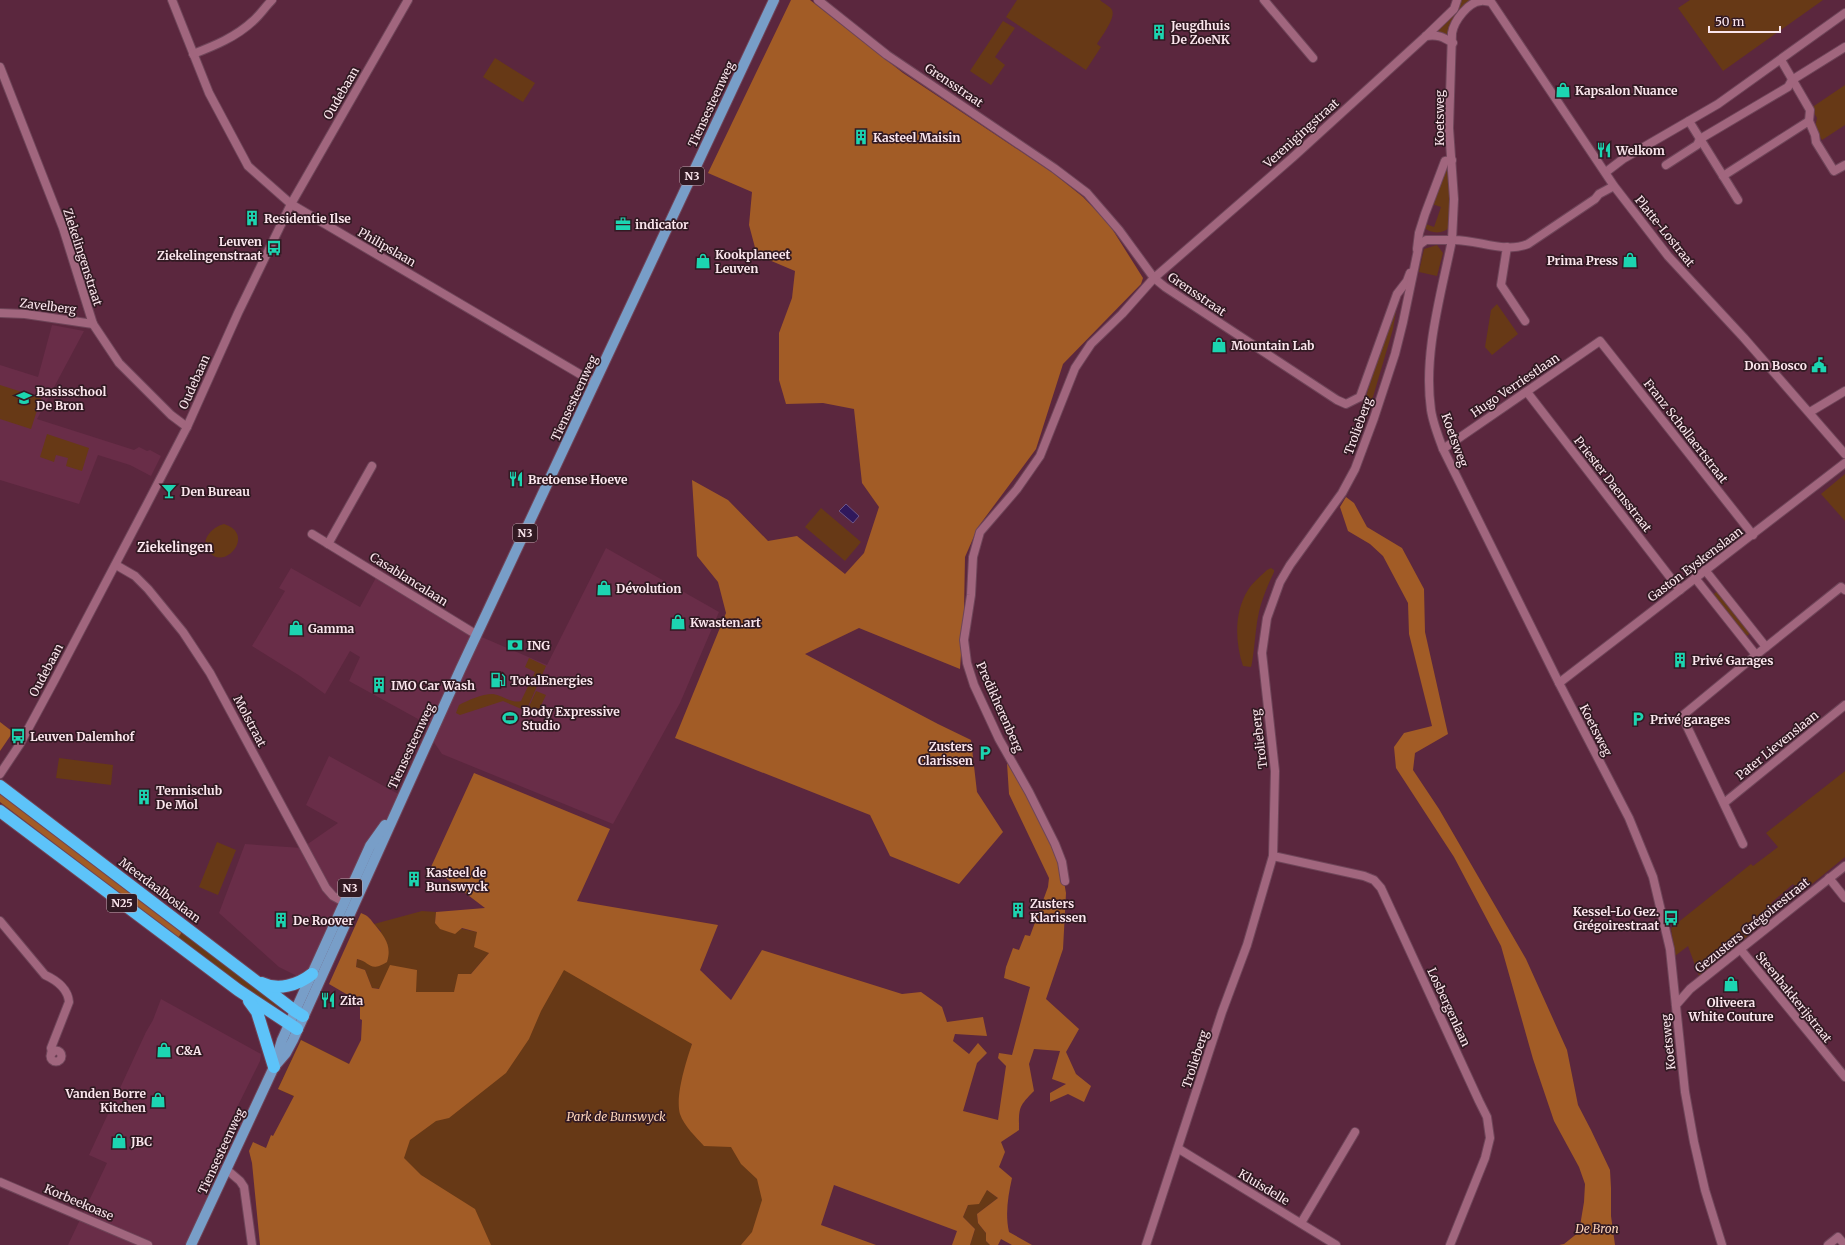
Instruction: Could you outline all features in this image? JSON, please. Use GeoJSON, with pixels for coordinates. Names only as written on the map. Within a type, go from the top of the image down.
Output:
{"type":"FeatureCollection","features":[{"type":"Feature","properties":{"kind":"highway","name":"Meerdaalboslaan"},"geometry":{"type":"LineString","coordinates":[[0,786],[299,1014]]}},
{"type":"Feature","properties":{"kind":"highway","name":"N25"},"geometry":{"type":"LineString","coordinates":[[3,814],[238,990],[293,1027]]}},
{"type":"Feature","properties":{"kind":"highway"},"geometry":{"type":"LineString","coordinates":[[249,975],[265,984],[279,986],[297,984],[312,974]]}},
{"type":"Feature","properties":{"kind":"highway"},"geometry":{"type":"LineString","coordinates":[[238,990],[257,1012],[274,1068]]}},
{"type":"Feature","properties":{"kind":"main road","name":"Tiensesteenweg"},"geometry":{"type":"LineString","coordinates":[[191,1245],[274,1068],[282,1040],[293,1027],[774,0]]}},
{"type":"Feature","properties":{"kind":"main road","name":"Tiensesteenweg"},"geometry":{"type":"LineString","coordinates":[[299,1014],[312,974],[370,846],[397,807]]}},
{"type":"Feature","properties":{"kind":"street","name":"Philipslaan"},"geometry":{"type":"LineString","coordinates":[[172,0],[209,93],[248,166],[291,204],[595,383]]}},
{"type":"Feature","properties":{"kind":"street"},"geometry":{"type":"LineString","coordinates":[[193,54],[224,41],[242,30],[254,20],[272,0]]}},
{"type":"Feature","properties":{"kind":"street","name":"Oudebaan"},"geometry":{"type":"LineString","coordinates":[[0,774],[20,744],[43,702],[187,427],[235,320],[291,204],[408,0]]}},
{"type":"Feature","properties":{"kind":"street","name":"Grensstraat"},"geometry":{"type":"LineString","coordinates":[[818,0],[887,54],[1054,168],[1087,193],[1119,230],[1154,278],[1165,287],[1298,375],[1337,400],[1346,404],[1360,397],[1364,391],[1397,294],[1407,281],[1419,245],[1419,233],[1442,168],[1445,161],[1452,160]]}},
{"type":"Feature","properties":{"kind":"street"},"geometry":{"type":"LineString","coordinates":[[1264,0],[1313,58]]}},
{"type":"Feature","properties":{"kind":"street","name":"Verenigingstraat"},"geometry":{"type":"LineString","coordinates":[[1154,278],[1292,158],[1426,36],[1454,9],[1457,0]]}},
{"type":"Feature","properties":{"kind":"street","name":"Koetsweg"},"geometry":{"type":"LineString","coordinates":[[1491,2],[1482,0],[1474,3],[1456,22],[1452,33],[1453,43],[1449,128],[1454,199],[1452,240],[1434,334],[1429,371],[1431,410],[1443,449],[1559,683],[1629,818],[1653,877],[1670,949],[1685,1092],[1694,1142],[1705,1190],[1722,1245]]}},
{"type":"Feature","properties":{"kind":"street","name":"Platte-Lostraat"},"geometry":{"type":"LineString","coordinates":[[1491,2],[1614,186],[1668,256],[1744,338],[1845,454]]}},
{"type":"Feature","properties":{"kind":"street"},"geometry":{"type":"LineString","coordinates":[[1606,172],[1622,159],[1718,104],[1845,13]]}},
{"type":"Feature","properties":{"kind":"street"},"geometry":{"type":"LineString","coordinates":[[1426,36],[1436,35],[1444,37],[1453,43]]}},
{"type":"Feature","properties":{"kind":"street"},"geometry":{"type":"LineString","coordinates":[[1666,165],[1697,145],[1700,139],[1788,87],[1792,80],[1845,47]]}},
{"type":"Feature","properties":{"kind":"street"},"geometry":{"type":"LineString","coordinates":[[1781,60],[1810,110],[1809,121],[1815,135],[1816,142],[1834,171],[1845,165]]}},
{"type":"Feature","properties":{"kind":"street","name":"Ziekelingenstraat"},"geometry":{"type":"LineString","coordinates":[[0,67],[63,228],[75,264],[87,310],[93,324],[119,363],[171,415],[187,427]]}},
{"type":"Feature","properties":{"kind":"street"},"geometry":{"type":"LineString","coordinates":[[1689,121],[1738,200]]}},
{"type":"Feature","properties":{"kind":"street"},"geometry":{"type":"LineString","coordinates":[[1723,176],[1809,121]]}},
{"type":"Feature","properties":{"kind":"street"},"geometry":{"type":"LineString","coordinates":[[1419,245],[1426,240],[1465,239],[1518,248],[1528,244],[1595,199],[1599,194],[1614,186]]}},
{"type":"Feature","properties":{"kind":"street","name":"Trolieberg"},"geometry":{"type":"LineString","coordinates":[[1146,1245],[1179,1149],[1222,1012],[1247,946],[1273,856],[1275,771],[1262,652],[1268,618],[1280,582],[1290,565],[1342,493],[1355,469],[1395,354],[1419,245]]}},
{"type":"Feature","properties":{"kind":"street"},"geometry":{"type":"LineString","coordinates":[[1507,247],[1501,285],[1525,321]]}},
{"type":"Feature","properties":{"kind":"street","name":"Predikherenberg"},"geometry":{"type":"LineString","coordinates":[[1066,880],[1062,862],[1055,844],[1029,792],[999,739],[974,685],[967,663],[964,640],[971,595],[973,557],[980,532],[1017,489],[1040,456],[1075,368],[1091,344],[1122,314],[1154,278]]}},
{"type":"Feature","properties":{"kind":"street","name":"Zavelberg"},"geometry":{"type":"LineString","coordinates":[[0,314],[25,314],[93,324]]}},
{"type":"Feature","properties":{"kind":"street","name":"Hugo Verriestlaan"},"geometry":{"type":"LineString","coordinates":[[1443,449],[1600,341]]}},
{"type":"Feature","properties":{"kind":"street","name":"Franz Schollaertstraat"},"geometry":{"type":"LineString","coordinates":[[1600,341],[1753,535]]}},
{"type":"Feature","properties":{"kind":"street"},"geometry":{"type":"LineString","coordinates":[[1810,412],[1845,391]]}},
{"type":"Feature","properties":{"kind":"street","name":"Priester Daensstraat"},"geometry":{"type":"LineString","coordinates":[[1527,392],[1680,590]]}},
{"type":"Feature","properties":{"kind":"street","name":"Gaston Eyskenslaan"},"geometry":{"type":"LineString","coordinates":[[1559,683],[1845,463]]}},
{"type":"Feature","properties":{"kind":"street"},"geometry":{"type":"LineString","coordinates":[[328,544],[372,466]]}},
{"type":"Feature","properties":{"kind":"street","name":"Casablancalaan"},"geometry":{"type":"LineString","coordinates":[[312,534],[476,635]]}},
{"type":"Feature","properties":{"kind":"street","name":"Molstraat"},"geometry":{"type":"LineString","coordinates":[[116,565],[142,582],[183,632],[219,688],[326,888],[333,896],[344,902]]}},
{"type":"Feature","properties":{"kind":"street"},"geometry":{"type":"LineString","coordinates":[[1705,570],[1766,647]]}},
{"type":"Feature","properties":{"kind":"street"},"geometry":{"type":"LineString","coordinates":[[1696,578],[1756,655]]}},
{"type":"Feature","properties":{"kind":"street"},"geometry":{"type":"LineString","coordinates":[[1743,844],[1682,716],[1766,647],[1843,589]]}},
{"type":"Feature","properties":{"kind":"street","name":"Pater Lievenslaan"},"geometry":{"type":"LineString","coordinates":[[1724,803],[1845,705]]}},
{"type":"Feature","properties":{"kind":"street","name":"Losbergenlaan"},"geometry":{"type":"LineString","coordinates":[[1273,856],[1364,876],[1374,880],[1381,888],[1487,1117],[1490,1138],[1485,1158],[1450,1245]]}},
{"type":"Feature","properties":{"kind":"street","name":"Gezusters Grégoirestraat"},"geometry":{"type":"LineString","coordinates":[[1676,1005],[1690,989],[1845,866]]}},
{"type":"Feature","properties":{"kind":"street"},"geometry":{"type":"LineString","coordinates":[[1829,878],[1845,898]]}},
{"type":"Feature","properties":{"kind":"street"},"geometry":{"type":"LineString","coordinates":[[0,921],[45,975],[55,979],[68,996],[69,1002],[51,1048],[52,1053]]}},
{"type":"Feature","properties":{"kind":"street","name":"Steenbakkerijstraat"},"geometry":{"type":"LineString","coordinates":[[1740,950],[1845,1077]]}},
{"type":"Feature","properties":{"kind":"street"},"geometry":{"type":"LineString","coordinates":[[1301,1223],[1355,1132]]}},
{"type":"Feature","properties":{"kind":"street","name":"Kluisdelle"},"geometry":{"type":"LineString","coordinates":[[1179,1149],[1336,1245]]}},
{"type":"Feature","properties":{"kind":"street"},"geometry":{"type":"LineString","coordinates":[[226,1169],[244,1187],[252,1245]]}},
{"type":"Feature","properties":{"kind":"street","name":"Korbeekoase"},"geometry":{"type":"LineString","coordinates":[[0,1182],[148,1245]]}},
{"type":"Feature","properties":{"kind":"street"},"geometry":{"type":"LineString","coordinates":[[1828,1245],[1838,1236],[1845,1244]]}},
{"type":"Feature","properties":{"kind":"shaded area","name":"Basisschool De Bron"},"geometry":{"type":"Polygon","coordinates":[[[52,325],[84,331],[37,419],[134,450],[139,447],[147,451],[150,450],[161,456],[151,476],[130,465],[98,455],[79,504],[0,480],[0,365],[38,377],[52,325]]]}},
{"type":"Feature","properties":{"kind":"shaded area"},"geometry":{"type":"Polygon","coordinates":[[[846,504],[859,516],[853,523],[839,511],[846,504]]]}},
{"type":"Feature","properties":{"kind":"shaded area"},"geometry":{"type":"Polygon","coordinates":[[[606,548],[719,612],[680,703],[613,824],[442,754],[418,719],[349,681],[360,657],[350,651],[325,694],[300,676],[252,646],[285,591],[279,588],[291,568],[360,607],[378,574],[477,635],[547,665],[606,548]]]}},
{"type":"Feature","properties":{"kind":"shaded area"},"geometry":{"type":"Polygon","coordinates":[[[329,756],[402,796],[317,986],[279,967],[219,913],[245,844],[302,848],[338,823],[306,805],[329,756]]]}},
{"type":"Feature","properties":{"kind":"shaded area"},"geometry":{"type":"Polygon","coordinates":[[[161,999],[261,1054],[260,1061],[219,1144],[220,1163],[226,1169],[191,1245],[68,1245],[107,1163],[89,1155],[153,1020],[161,999]]]}},
{"type":"Feature","properties":{"kind":"green space"},"geometry":{"type":"Polygon","coordinates":[[[791,0],[810,0],[903,73],[1053,173],[1083,197],[1109,224],[1143,278],[1141,284],[1063,364],[1036,449],[978,527],[965,557],[964,610],[960,669],[859,628],[805,654],[971,740],[977,792],[1003,832],[959,884],[890,856],[870,815],[675,738],[726,613],[718,582],[697,556],[692,480],[728,500],[768,541],[797,536],[845,574],[864,553],[879,507],[862,483],[854,409],[823,403],[786,404],[779,380],[779,333],[792,298],[795,271],[757,255],[749,225],[752,192],[708,173],[791,0]]]}},
{"type":"Feature","properties":{"kind":"green space"},"geometry":{"type":"Polygon","coordinates":[[[1017,0],[1100,0],[1110,7],[1113,13],[1112,18],[1097,44],[1101,47],[1086,70],[1006,17],[1017,0]]]}},
{"type":"Feature","properties":{"kind":"green space"},"geometry":{"type":"Polygon","coordinates":[[[1457,0],[1472,0],[1456,22],[1453,43],[1426,36],[1457,0]]]}},
{"type":"Feature","properties":{"kind":"green space"},"geometry":{"type":"Polygon","coordinates":[[[1690,0],[1823,0],[1723,71],[1678,8],[1690,0]]]}},
{"type":"Feature","properties":{"kind":"green space"},"geometry":{"type":"Polygon","coordinates":[[[1003,21],[1015,28],[995,57],[1005,65],[991,85],[970,71],[1003,21]]]}},
{"type":"Feature","properties":{"kind":"green space"},"geometry":{"type":"Polygon","coordinates":[[[495,58],[535,83],[523,102],[483,77],[495,58]]]}},
{"type":"Feature","properties":{"kind":"green space"},"geometry":{"type":"Polygon","coordinates":[[[1845,85],[1845,125],[1822,140],[1815,128],[1817,118],[1811,108],[1845,85]]]}},
{"type":"Feature","properties":{"kind":"green space"},"geometry":{"type":"Polygon","coordinates":[[[1448,164],[1451,170],[1450,227],[1441,232],[1434,232],[1425,228],[1426,224],[1434,227],[1441,207],[1432,204],[1448,164]]]}},
{"type":"Feature","properties":{"kind":"green space"},"geometry":{"type":"Polygon","coordinates":[[[1437,245],[1443,253],[1437,276],[1419,272],[1424,249],[1437,245]]]}},
{"type":"Feature","properties":{"kind":"green space"},"geometry":{"type":"Polygon","coordinates":[[[1398,300],[1393,329],[1370,407],[1364,405],[1398,300]]]}},
{"type":"Feature","properties":{"kind":"green space"},"geometry":{"type":"Polygon","coordinates":[[[1497,304],[1518,334],[1492,355],[1485,347],[1491,310],[1497,304]]]}},
{"type":"Feature","properties":{"kind":"green space"},"geometry":{"type":"Polygon","coordinates":[[[0,385],[41,398],[31,429],[0,419],[0,385]]]}},
{"type":"Feature","properties":{"kind":"green space"},"geometry":{"type":"Polygon","coordinates":[[[47,434],[89,448],[82,471],[66,466],[68,458],[56,455],[54,462],[40,457],[47,434]]]}},
{"type":"Feature","properties":{"kind":"green space"},"geometry":{"type":"Polygon","coordinates":[[[1845,474],[1845,521],[1821,494],[1845,474]]]}},
{"type":"Feature","properties":{"kind":"green space","name":"De Bron"},"geometry":{"type":"Polygon","coordinates":[[[1346,497],[1354,503],[1367,527],[1402,548],[1424,589],[1425,632],[1448,734],[1415,753],[1413,770],[1439,809],[1526,959],[1567,1050],[1578,1105],[1610,1170],[1611,1216],[1615,1245],[1559,1245],[1564,1244],[1579,1232],[1584,1202],[1585,1184],[1579,1167],[1554,1121],[1533,1059],[1501,946],[1454,857],[1396,768],[1394,747],[1404,733],[1432,726],[1409,634],[1408,603],[1383,556],[1370,544],[1348,531],[1340,507],[1346,497]]]}},
{"type":"Feature","properties":{"kind":"green space"},"geometry":{"type":"Polygon","coordinates":[[[821,508],[861,542],[845,561],[805,527],[821,508]]]}},
{"type":"Feature","properties":{"kind":"green space"},"geometry":{"type":"Polygon","coordinates":[[[224,524],[233,529],[238,535],[238,542],[235,549],[230,554],[223,557],[217,557],[210,553],[205,544],[206,539],[211,531],[224,524]]]}},
{"type":"Feature","properties":{"kind":"green space"},"geometry":{"type":"Polygon","coordinates":[[[1271,568],[1274,572],[1264,594],[1259,611],[1252,664],[1251,667],[1243,666],[1237,637],[1240,608],[1250,587],[1267,570],[1271,568]]]}},
{"type":"Feature","properties":{"kind":"green space"},"geometry":{"type":"Polygon","coordinates":[[[1720,589],[1753,631],[1743,639],[1710,597],[1720,589]]]}},
{"type":"Feature","properties":{"kind":"green space"},"geometry":{"type":"Polygon","coordinates":[[[529,658],[546,666],[526,711],[503,701],[460,715],[456,713],[459,705],[484,695],[493,694],[518,702],[521,701],[535,672],[525,667],[529,658]]]}},
{"type":"Feature","properties":{"kind":"green space"},"geometry":{"type":"Polygon","coordinates":[[[536,691],[546,695],[536,716],[527,711],[536,691]]]}},
{"type":"Feature","properties":{"kind":"green space"},"geometry":{"type":"Polygon","coordinates":[[[0,722],[13,732],[0,751],[0,722]]]}},
{"type":"Feature","properties":{"kind":"green space"},"geometry":{"type":"Polygon","coordinates":[[[59,758],[113,765],[111,785],[56,778],[59,758]]]}},
{"type":"Feature","properties":{"kind":"green space"},"geometry":{"type":"Polygon","coordinates":[[[1007,763],[1037,812],[1061,865],[1066,893],[1063,949],[1046,999],[1079,1029],[1066,1052],[1076,1074],[1091,1086],[1084,1102],[1068,1094],[1050,1102],[1050,1093],[1066,1084],[1052,1079],[1060,1051],[1034,1049],[1029,1064],[1034,1091],[1020,1108],[1019,1130],[1001,1142],[1005,1152],[999,1167],[1012,1178],[1009,1192],[1007,1218],[1009,1232],[1032,1245],[1012,1245],[1001,1239],[998,1245],[990,1245],[986,1241],[986,1233],[978,1223],[977,1214],[998,1198],[987,1190],[979,1204],[968,1205],[963,1217],[975,1229],[970,1245],[952,1245],[957,1231],[834,1185],[821,1225],[876,1245],[741,1245],[752,1232],[762,1200],[757,1179],[741,1164],[731,1147],[704,1146],[684,1123],[680,1114],[679,1098],[684,1069],[692,1044],[564,970],[541,1011],[529,1039],[506,1073],[449,1118],[436,1121],[410,1140],[404,1158],[421,1175],[475,1209],[491,1245],[260,1245],[252,1163],[249,1151],[253,1142],[266,1148],[271,1135],[273,1136],[294,1096],[278,1089],[301,1040],[349,1064],[361,1040],[362,1020],[360,1019],[360,1002],[329,984],[361,913],[372,921],[385,938],[389,951],[387,962],[377,967],[370,966],[362,960],[357,959],[356,967],[365,970],[372,988],[379,989],[390,965],[417,970],[416,992],[454,992],[458,974],[471,974],[489,953],[474,947],[477,932],[462,928],[455,934],[440,929],[435,923],[436,912],[485,908],[431,867],[474,773],[610,829],[577,901],[718,925],[700,970],[731,1000],[762,950],[902,994],[921,992],[942,1007],[947,1022],[983,1017],[987,1036],[955,1034],[953,1041],[969,1054],[978,1043],[987,1053],[977,1063],[963,1111],[998,1120],[1006,1066],[998,1058],[999,1053],[1012,1055],[1030,987],[1004,978],[1006,967],[1013,948],[1019,950],[1025,935],[1030,936],[1048,887],[1049,878],[1009,794],[1007,763]]]}},
{"type":"Feature","properties":{"kind":"green space"},"geometry":{"type":"Polygon","coordinates":[[[1845,771],[1845,857],[1801,893],[1793,884],[1771,903],[1777,912],[1699,976],[1688,946],[1675,956],[1671,928],[1751,864],[1753,866],[1778,847],[1766,833],[1845,771]]]}},
{"type":"Feature","properties":{"kind":"green space"},"geometry":{"type":"Polygon","coordinates":[[[0,791],[182,932],[178,938],[0,802],[0,791]]]}},
{"type":"Feature","properties":{"kind":"green space"},"geometry":{"type":"Polygon","coordinates":[[[217,842],[236,850],[218,895],[199,887],[217,842]]]}},
{"type":"Feature","properties":{"kind":"green space"},"geometry":{"type":"Polygon","coordinates":[[[422,911],[436,912],[435,923],[477,932],[489,953],[454,992],[416,992],[372,988],[365,970],[356,967],[357,959],[364,961],[381,931],[374,924],[422,911]]]}},
{"type":"Feature","properties":{"kind":"green space"},"geometry":{"type":"Polygon","coordinates":[[[182,932],[279,1004],[276,1010],[178,938],[182,932]]]}},
{"type":"Feature","properties":{"kind":"green space","name":"Park de Bunswyck"},"geometry":{"type":"Polygon","coordinates":[[[557,956],[664,997],[809,1245],[313,1245],[306,1102],[278,1089],[301,1040],[349,1064],[557,956]]]}},
{"type":"Feature","properties":{"kind":"green space"},"geometry":{"type":"Polygon","coordinates":[[[987,1190],[998,1198],[977,1214],[978,1223],[986,1233],[986,1241],[990,1245],[970,1245],[975,1229],[963,1217],[968,1205],[987,1190]]]}},
{"type":"Feature","properties":{"kind":"place","name":"Jeugdhuis De ZoeNK"},"geometry":{"type":"Point","coordinates":[1159,32]}},
{"type":"Feature","properties":{"kind":"place","name":"Kapsalon Nuance"},"geometry":{"type":"Point","coordinates":[1563,90]}},
{"type":"Feature","properties":{"kind":"place","name":"Kasteel Maisin"},"geometry":{"type":"Point","coordinates":[861,137]}},
{"type":"Feature","properties":{"kind":"place","name":"Welkom"},"geometry":{"type":"Point","coordinates":[1604,150]}},
{"type":"Feature","properties":{"kind":"place","name":"Residentie Ilse"},"geometry":{"type":"Point","coordinates":[252,218]}},
{"type":"Feature","properties":{"kind":"place","name":"indicator"},"geometry":{"type":"Point","coordinates":[623,224]}},
{"type":"Feature","properties":{"kind":"place","name":"Leuven Ziekelingenstraat"},"geometry":{"type":"Point","coordinates":[274,248]}},
{"type":"Feature","properties":{"kind":"place","name":"Prima Press"},"geometry":{"type":"Point","coordinates":[1630,260]}},
{"type":"Feature","properties":{"kind":"place","name":"Kookplaneet Leuven"},"geometry":{"type":"Point","coordinates":[703,261]}},
{"type":"Feature","properties":{"kind":"place","name":"Mountain Lab"},"geometry":{"type":"Point","coordinates":[1219,345]}},
{"type":"Feature","properties":{"kind":"place","name":"Don Bosco"},"geometry":{"type":"Point","coordinates":[1819,365]}},
{"type":"Feature","properties":{"kind":"place","name":"Basisschool De Bron"},"geometry":{"type":"Point","coordinates":[24,398]}},
{"type":"Feature","properties":{"kind":"place","name":"Bretoense Hoeve"},"geometry":{"type":"Point","coordinates":[516,479]}},
{"type":"Feature","properties":{"kind":"place","name":"Den Bureau"},"geometry":{"type":"Point","coordinates":[169,491]}},
{"type":"Feature","properties":{"kind":"place","name":"Dévolution"},"geometry":{"type":"Point","coordinates":[604,588]}},
{"type":"Feature","properties":{"kind":"place","name":"Kwasten.art"},"geometry":{"type":"Point","coordinates":[678,622]}},
{"type":"Feature","properties":{"kind":"place","name":"Gamma"},"geometry":{"type":"Point","coordinates":[296,628]}},
{"type":"Feature","properties":{"kind":"place","name":"ING"},"geometry":{"type":"Point","coordinates":[515,645]}},
{"type":"Feature","properties":{"kind":"place","name":"Privé Garages"},"geometry":{"type":"Point","coordinates":[1680,660]}},
{"type":"Feature","properties":{"kind":"place","name":"TotalEnergies"},"geometry":{"type":"Point","coordinates":[498,680]}},
{"type":"Feature","properties":{"kind":"place","name":"IMO Car Wash"},"geometry":{"type":"Point","coordinates":[379,685]}},
{"type":"Feature","properties":{"kind":"place","name":"Body Expressive Studio"},"geometry":{"type":"Point","coordinates":[510,718]}},
{"type":"Feature","properties":{"kind":"place","name":"Privé garages"},"geometry":{"type":"Point","coordinates":[1638,719]}},
{"type":"Feature","properties":{"kind":"place","name":"Leuven Dalemhof"},"geometry":{"type":"Point","coordinates":[18,736]}},
{"type":"Feature","properties":{"kind":"place","name":"Zusters Clarissen"},"geometry":{"type":"Point","coordinates":[985,753]}},
{"type":"Feature","properties":{"kind":"place","name":"Tennisclub De Mol"},"geometry":{"type":"Point","coordinates":[144,797]}},
{"type":"Feature","properties":{"kind":"place","name":"Kasteel de Bunswyck"},"geometry":{"type":"Point","coordinates":[414,879]}},
{"type":"Feature","properties":{"kind":"place","name":"Zusters Klarissen"},"geometry":{"type":"Point","coordinates":[1018,910]}},
{"type":"Feature","properties":{"kind":"place","name":"Kessel-Lo Gez. Grégoirestraat"},"geometry":{"type":"Point","coordinates":[1671,918]}},
{"type":"Feature","properties":{"kind":"place","name":"De Roover"},"geometry":{"type":"Point","coordinates":[281,920]}},
{"type":"Feature","properties":{"kind":"place","name":"Oliveera White Couture"},"geometry":{"type":"Point","coordinates":[1731,984]}},
{"type":"Feature","properties":{"kind":"place","name":"Zita"},"geometry":{"type":"Point","coordinates":[328,1000]}},
{"type":"Feature","properties":{"kind":"place","name":"C&A"},"geometry":{"type":"Point","coordinates":[164,1050]}},
{"type":"Feature","properties":{"kind":"place","name":"Vanden Borre Kitchen"},"geometry":{"type":"Point","coordinates":[158,1100]}},
{"type":"Feature","properties":{"kind":"place","name":"JBC"},"geometry":{"type":"Point","coordinates":[119,1141]}},
{"type":"Feature","properties":{"kind":"district","name":"Ziekelingen"},"geometry":{"type":"Point","coordinates":[175,547]}}]}
